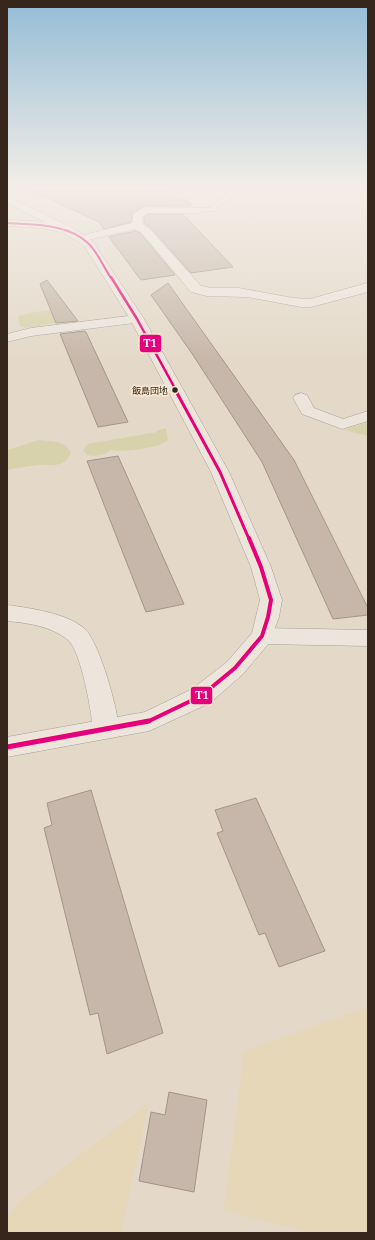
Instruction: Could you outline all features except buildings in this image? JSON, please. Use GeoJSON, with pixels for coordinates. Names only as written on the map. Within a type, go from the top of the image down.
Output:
{"type":"FeatureCollection","features":[{"type":"Feature","properties":{"kind":"street"},"geometry":{"type":"LineString","coordinates":[[7,747],[149,721],[201,696],[235,668],[262,636],[268,617],[271,600],[261,567],[220,472],[137,319],[83,244]]}},
{"type":"Feature","properties":{"kind":"street"},"geometry":{"type":"LineString","coordinates":[[157,244],[196,289],[204,292],[238,292],[301,303],[311,303],[367,287],[368,288]]}},
{"type":"Feature","properties":{"kind":"street"},"geometry":{"type":"LineString","coordinates":[[7,338],[31,332],[137,319]]}},
{"type":"Feature","properties":{"kind":"street"},"geometry":{"type":"LineString","coordinates":[[302,398],[308,411],[342,424],[368,416]]}},
{"type":"Feature","properties":{"kind":"street"},"geometry":{"type":"LineString","coordinates":[[7,613],[19,614],[53,622],[78,636],[89,658],[101,693],[106,728]]}},
{"type":"Feature","properties":{"kind":"street"},"geometry":{"type":"LineString","coordinates":[[262,636],[368,638]]}},
{"type":"Feature","properties":{"kind":"shaded area"},"geometry":{"type":"Polygon","coordinates":[[[58,310],[74,316],[78,320],[25,328],[20,326],[18,316],[35,312],[58,310]]]}},
{"type":"Feature","properties":{"kind":"shaded area"},"geometry":{"type":"Polygon","coordinates":[[[368,422],[368,436],[344,430],[368,422]]]}},
{"type":"Feature","properties":{"kind":"shaded area"},"geometry":{"type":"Polygon","coordinates":[[[166,428],[168,440],[158,445],[131,450],[110,450],[105,454],[96,456],[87,455],[83,450],[88,444],[157,432],[156,431],[166,428]]]}},
{"type":"Feature","properties":{"kind":"shaded area"},"geometry":{"type":"Polygon","coordinates":[[[39,440],[62,444],[71,453],[61,464],[34,465],[7,470],[7,450],[39,440]]]}},
{"type":"Feature","properties":{"kind":"shaded area"},"geometry":{"type":"Polygon","coordinates":[[[368,1007],[368,1233],[311,1233],[224,1210],[244,1051],[368,1007]]]}},
{"type":"Feature","properties":{"kind":"shaded area"},"geometry":{"type":"Polygon","coordinates":[[[149,1103],[121,1233],[7,1233],[7,1217],[22,1199],[149,1103]]]}},
{"type":"Feature","properties":{"kind":"transit line","name":"T1"},"geometry":{"type":"LineString","coordinates":[[7,747],[149,721],[201,696],[235,668],[262,636],[268,617],[271,600],[261,567],[220,472],[137,319],[89,244]]}},
{"type":"Feature","properties":{"kind":"place","name":"飯島団地"},"geometry":{"type":"Point","coordinates":[175,390]}}]}
